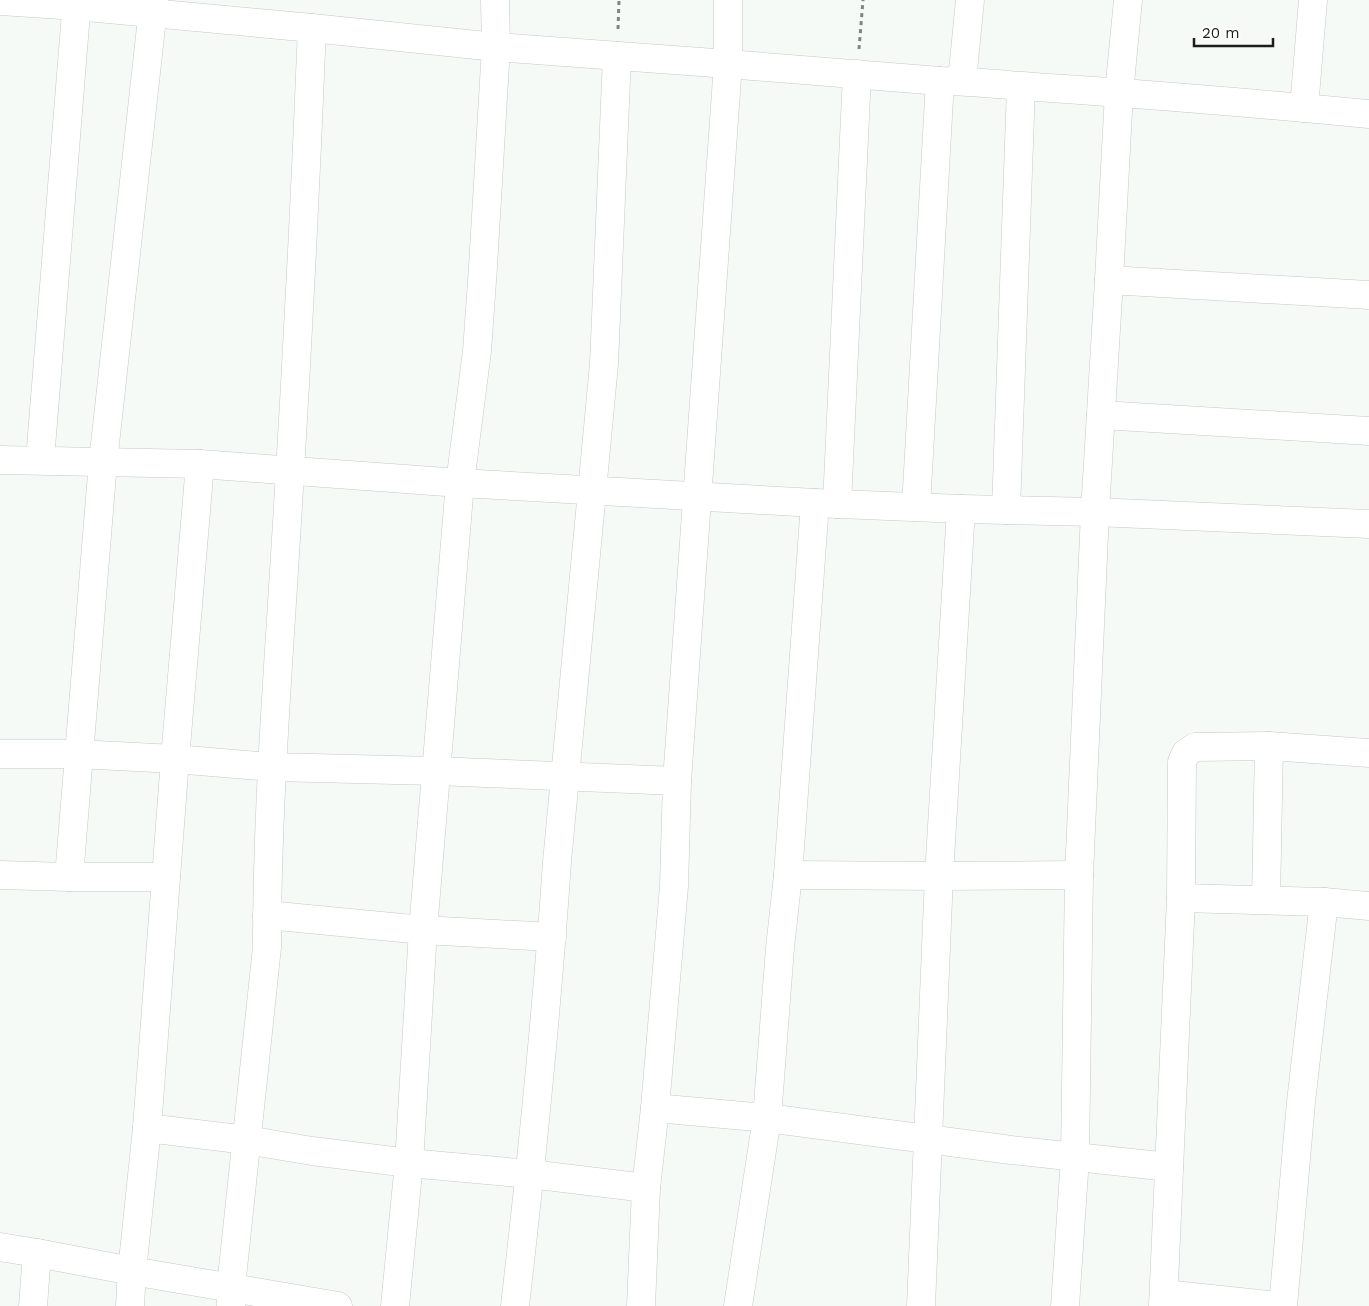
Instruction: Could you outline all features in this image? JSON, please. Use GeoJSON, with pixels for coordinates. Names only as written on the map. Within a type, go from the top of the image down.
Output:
{"type":"FeatureCollection","features":[{"type":"Feature","properties":{"kind":"street"},"geometry":{"type":"LineString","coordinates":[[395,1306],[409,1163],[423,930],[460,483],[482,286],[496,47],[495,0]]}},
{"type":"Feature","properties":{"kind":"street"},"geometry":{"type":"LineString","coordinates":[[641,1306],[646,1188],[655,1108],[674,886],[677,781],[728,64],[728,0]]}},
{"type":"Feature","properties":{"kind":"street"},"geometry":{"type":"LineString","coordinates":[[916,507],[951,81],[970,0]]}},
{"type":"Feature","properties":{"kind":"street"},"geometry":{"type":"LineString","coordinates":[[1065,1306],[1076,1158],[1079,874],[1095,512],[1119,93],[1128,0]]}},
{"type":"Feature","properties":{"kind":"street"},"geometry":{"type":"LineString","coordinates":[[1304,108],[1313,0]]}},
{"type":"Feature","properties":{"kind":"street"},"geometry":{"type":"LineString","coordinates":[[0,1],[154,7],[312,28],[496,47],[1119,93],[1369,114]]}},
{"type":"Feature","properties":{"kind":"street"},"geometry":{"type":"LineString","coordinates":[[40,460],[76,3]]}},
{"type":"Feature","properties":{"kind":"street"},"geometry":{"type":"LineString","coordinates":[[69,877],[103,462],[154,7]]}},
{"type":"Feature","properties":{"kind":"street"},"geometry":{"type":"LineString","coordinates":[[231,1297],[267,948],[272,767],[290,470],[312,28]]}},
{"type":"Feature","properties":{"kind":"street"},"geometry":{"type":"LineString","coordinates":[[515,1306],[530,1174],[604,364],[617,56]]}},
{"type":"Feature","properties":{"kind":"street"},"geometry":{"type":"LineString","coordinates":[[738,1306],[767,1118],[780,948],[826,503],[857,74]]}},
{"type":"Feature","properties":{"kind":"street"},"geometry":{"type":"LineString","coordinates":[[1006,510],[1022,87]]}},
{"type":"Feature","properties":{"kind":"street"},"geometry":{"type":"LineString","coordinates":[[1109,280],[1369,295]]}},
{"type":"Feature","properties":{"kind":"street"},"geometry":{"type":"LineString","coordinates":[[1101,415],[1369,431]]}},
{"type":"Feature","properties":{"kind":"street"},"geometry":{"type":"LineString","coordinates":[[0,460],[200,464],[460,483],[696,497],[1369,524]]}},
{"type":"Feature","properties":{"kind":"street"},"geometry":{"type":"LineString","coordinates":[[130,1306],[132,1270],[148,1128],[175,759],[200,464]]}},
{"type":"Feature","properties":{"kind":"street"},"geometry":{"type":"LineString","coordinates":[[921,1306],[939,876],[960,509]]}},
{"type":"Feature","properties":{"kind":"street"},"geometry":{"type":"LineString","coordinates":[[1279,1306],[1164,1300],[1181,898],[1182,762],[1186,753],[1195,747],[1269,746],[1369,753]]}},
{"type":"Feature","properties":{"kind":"street"},"geometry":{"type":"LineString","coordinates":[[1266,900],[1269,746]]}},
{"type":"Feature","properties":{"kind":"street"},"geometry":{"type":"LineString","coordinates":[[0,754],[78,754],[272,767],[436,771],[677,781]]}},
{"type":"Feature","properties":{"kind":"street"},"geometry":{"type":"LineString","coordinates":[[788,874],[939,876],[1079,874]]}},
{"type":"Feature","properties":{"kind":"street"},"geometry":{"type":"LineString","coordinates":[[0,875],[166,877]]}},
{"type":"Feature","properties":{"kind":"street"},"geometry":{"type":"LineString","coordinates":[[1181,898],[1324,902],[1369,906]]}},
{"type":"Feature","properties":{"kind":"street"},"geometry":{"type":"LineString","coordinates":[[1283,1306],[1301,1102],[1324,902]]}},
{"type":"Feature","properties":{"kind":"street"},"geometry":{"type":"LineString","coordinates":[[267,915],[423,930],[552,937]]}},
{"type":"Feature","properties":{"kind":"street"},"geometry":{"type":"LineString","coordinates":[[655,1108],[767,1118],[1076,1158],[1169,1167]]}},
{"type":"Feature","properties":{"kind":"street"},"geometry":{"type":"LineString","coordinates":[[148,1128],[409,1163],[530,1174],[646,1188]]}},
{"type":"Feature","properties":{"kind":"street"},"geometry":{"type":"LineString","coordinates":[[0,1247],[132,1270],[231,1297],[338,1306]]}},
{"type":"Feature","properties":{"kind":"street"},"geometry":{"type":"LineString","coordinates":[[33,1306],[37,1253]]}},
{"type":"Feature","properties":{"kind":"path"},"geometry":{"type":"LineString","coordinates":[[857,74],[863,0]]}}]}
